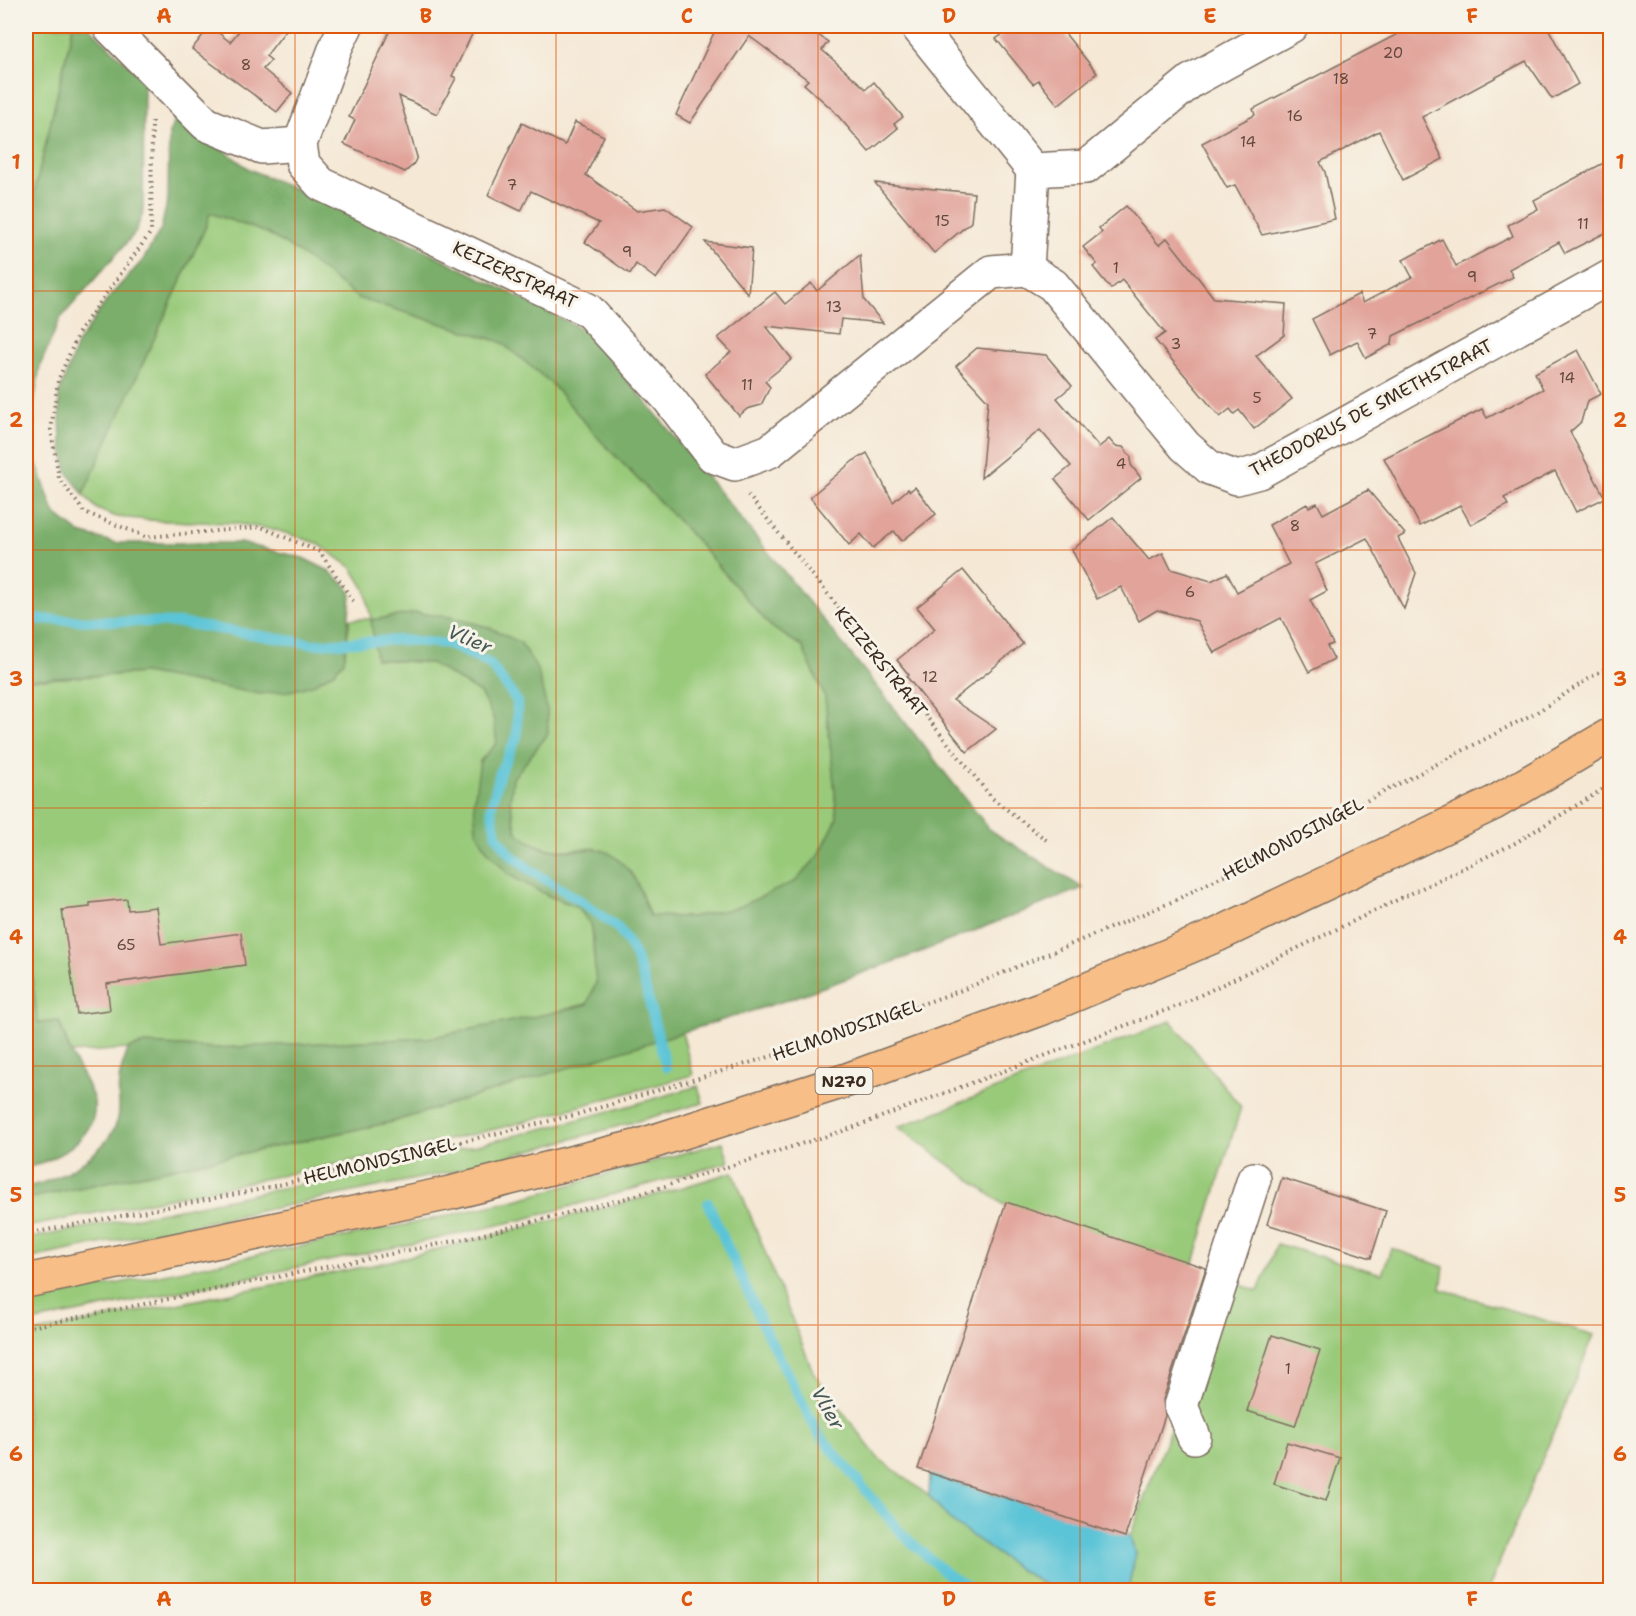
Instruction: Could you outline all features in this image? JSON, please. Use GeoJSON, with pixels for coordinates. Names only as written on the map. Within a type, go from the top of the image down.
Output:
{"type":"FeatureCollection","features":[{"type":"Feature","properties":{"kind":"main road","name":"N270"},"geometry":{"type":"LineString","coordinates":[[26,1281],[450,1194],[639,1146],[848,1080],[1043,1008],[1217,935],[1494,803],[1611,735]]}},
{"type":"Feature","properties":{"kind":"street"},"geometry":{"type":"LineString","coordinates":[[109,26],[206,124],[262,147],[300,144],[337,44],[346,26]]}},
{"type":"Feature","properties":{"kind":"street"},"geometry":{"type":"LineString","coordinates":[[735,464],[770,451],[991,272],[1027,269],[1033,170],[917,26]]}},
{"type":"Feature","properties":{"kind":"street"},"geometry":{"type":"LineString","coordinates":[[1033,170],[1086,167],[1191,81],[1291,26]]}},
{"type":"Feature","properties":{"kind":"street","name":"KEIZERSTRAAT"},"geometry":{"type":"LineString","coordinates":[[300,144],[303,164],[321,184],[588,310],[669,399],[713,456],[735,464]]}},
{"type":"Feature","properties":{"kind":"street","name":"THEODORUS DE SMETHSTRAAT"},"geometry":{"type":"LineString","coordinates":[[1027,269],[1053,285],[1185,446],[1210,468],[1237,478],[1259,472],[1611,277]]}},
{"type":"Feature","properties":{"kind":"street"},"geometry":{"type":"LineString","coordinates":[[1194,1437],[1181,1406],[1254,1179]]}},
{"type":"Feature","properties":{"kind":"path"},"geometry":{"type":"LineString","coordinates":[[160,79],[152,110],[151,232],[80,330],[58,380],[51,430],[58,478],[84,512],[147,537],[261,527],[320,552],[355,604]]}},
{"type":"Feature","properties":{"kind":"path","name":"KEIZERSTRAAT"},"geometry":{"type":"LineString","coordinates":[[735,464],[749,498],[992,798],[1049,842]]}},
{"type":"Feature","properties":{"kind":"path","name":"HELMONDSINGEL"},"geometry":{"type":"LineString","coordinates":[[26,1234],[257,1190],[575,1115],[779,1054],[962,990],[1174,901],[1537,712],[1611,665]]}},
{"type":"Feature","properties":{"kind":"green space"},"geometry":{"type":"Polygon","coordinates":[[[26,26],[73,26],[26,229],[26,26]]]}},
{"type":"Feature","properties":{"kind":"green space"},"geometry":{"type":"Polygon","coordinates":[[[73,26],[88,26],[144,80],[143,213],[135,233],[60,319],[40,366],[33,409],[36,461],[54,513],[80,533],[116,543],[241,543],[303,558],[327,570],[347,586],[351,595],[344,661],[334,672],[312,685],[290,691],[260,694],[144,673],[26,680],[26,229],[73,26]]]}},
{"type":"Feature","properties":{"kind":"green space"},"geometry":{"type":"Polygon","coordinates":[[[177,115],[249,169],[371,223],[586,331],[867,674],[990,830],[1083,888],[918,953],[787,1000],[392,1122],[26,1199],[26,1187],[52,1179],[79,1165],[111,1134],[118,1117],[121,1069],[128,1049],[145,1044],[215,1048],[428,1038],[587,1004],[596,983],[592,926],[578,907],[549,896],[509,875],[486,849],[476,830],[474,801],[480,761],[497,743],[493,717],[480,693],[431,663],[376,659],[371,620],[416,613],[450,617],[491,628],[521,643],[538,671],[547,709],[548,734],[513,778],[510,801],[517,833],[543,848],[560,851],[591,849],[613,856],[634,877],[650,916],[690,917],[736,908],[796,881],[819,855],[837,819],[825,697],[802,646],[771,627],[688,531],[601,441],[551,383],[501,342],[358,298],[298,252],[267,233],[210,213],[83,494],[67,472],[61,441],[59,394],[77,344],[110,296],[143,260],[161,229],[168,198],[169,133],[177,115]]]}},
{"type":"Feature","properties":{"kind":"green space"},"geometry":{"type":"Polygon","coordinates":[[[210,212],[267,233],[298,252],[452,326],[501,342],[551,383],[601,441],[688,531],[771,627],[802,646],[825,697],[837,819],[819,855],[796,881],[737,908],[690,917],[650,916],[632,874],[596,848],[555,850],[537,845],[517,833],[510,801],[513,778],[548,734],[491,628],[450,617],[416,613],[376,659],[431,663],[480,693],[494,717],[497,743],[480,761],[509,875],[549,896],[578,907],[592,927],[596,983],[587,1004],[428,1038],[215,1048],[145,1044],[128,1049],[71,1053],[59,1021],[38,1024],[26,937],[26,680],[144,673],[209,685],[344,661],[350,619],[371,619],[365,589],[352,568],[317,543],[276,530],[231,523],[116,517],[97,509],[83,494],[206,226],[210,212]]]}},
{"type":"Feature","properties":{"kind":"green space"},"geometry":{"type":"Polygon","coordinates":[[[26,937],[38,1023],[59,1021],[72,1056],[93,1097],[94,1115],[82,1137],[72,1146],[49,1160],[26,1168],[26,937]]]}},
{"type":"Feature","properties":{"kind":"green space"},"geometry":{"type":"Polygon","coordinates":[[[1171,1021],[1241,1107],[1192,1269],[1019,1216],[898,1127],[1171,1021]]]}},
{"type":"Feature","properties":{"kind":"green space"},"geometry":{"type":"Polygon","coordinates":[[[682,1032],[693,1075],[508,1126],[397,1152],[26,1227],[26,1199],[392,1122],[682,1032]]]}},
{"type":"Feature","properties":{"kind":"green space"},"geometry":{"type":"Polygon","coordinates":[[[698,1086],[703,1103],[455,1171],[26,1259],[26,1239],[280,1189],[448,1152],[532,1132],[698,1086]]]}},
{"type":"Feature","properties":{"kind":"green space"},"geometry":{"type":"Polygon","coordinates":[[[723,1142],[729,1162],[525,1219],[26,1323],[26,1302],[512,1201],[723,1142]]]}},
{"type":"Feature","properties":{"kind":"green space"},"geometry":{"type":"Polygon","coordinates":[[[733,1172],[814,1374],[877,1457],[929,1496],[951,1521],[1020,1570],[1054,1590],[26,1590],[26,1334],[378,1264],[663,1193],[733,1172]]]}},
{"type":"Feature","properties":{"kind":"green space"},"geometry":{"type":"Polygon","coordinates":[[[1277,1244],[1382,1274],[1391,1248],[1444,1267],[1441,1289],[1594,1335],[1488,1590],[1128,1590],[1135,1554],[1130,1536],[1226,1280],[1258,1291],[1277,1244]]]}},
{"type":"Feature","properties":{"kind":"water"},"geometry":{"type":"Polygon","coordinates":[[[930,1475],[1130,1536],[1135,1554],[1128,1590],[1054,1590],[1020,1570],[951,1521],[929,1496],[930,1475]]]}},
{"type":"Feature","properties":{"kind":"building"},"geometry":{"type":"Polygon","coordinates":[[[210,26],[230,42],[243,26],[289,26],[266,56],[271,60],[263,69],[292,93],[277,112],[192,49],[210,26]]]}},
{"type":"Feature","properties":{"kind":"building"},"geometry":{"type":"Polygon","coordinates":[[[392,26],[476,26],[452,76],[456,78],[437,114],[399,96],[417,157],[413,165],[405,172],[344,144],[355,120],[349,117],[392,26]]]}},
{"type":"Feature","properties":{"kind":"building"},"geometry":{"type":"Polygon","coordinates":[[[717,26],[805,26],[828,42],[822,50],[866,89],[874,82],[903,117],[894,124],[898,128],[869,152],[833,110],[804,84],[808,80],[749,36],[690,123],[676,115],[717,26]]]}},
{"type":"Feature","properties":{"kind":"building"},"geometry":{"type":"Polygon","coordinates":[[[1014,26],[1059,26],[1097,73],[1058,105],[1038,80],[1033,84],[996,39],[1014,26]]]}},
{"type":"Feature","properties":{"kind":"building"},"geometry":{"type":"Polygon","coordinates":[[[1413,26],[1547,26],[1578,84],[1552,99],[1526,61],[1422,117],[1443,159],[1403,180],[1379,131],[1320,162],[1325,172],[1335,219],[1262,235],[1235,185],[1227,188],[1202,143],[1255,115],[1253,109],[1413,26]]]}},
{"type":"Feature","properties":{"kind":"building"},"geometry":{"type":"Polygon","coordinates":[[[575,122],[604,136],[586,175],[637,211],[665,207],[693,227],[656,279],[636,264],[630,274],[585,242],[599,223],[531,191],[521,211],[488,195],[522,123],[565,145],[575,122]]]}},
{"type":"Feature","properties":{"kind":"building"},"geometry":{"type":"Polygon","coordinates":[[[1611,159],[1611,230],[1565,253],[1559,242],[1509,269],[1513,277],[1393,336],[1392,344],[1366,358],[1357,341],[1330,355],[1312,319],[1359,294],[1363,303],[1412,277],[1403,260],[1442,239],[1456,266],[1513,236],[1508,225],[1538,209],[1534,200],[1611,159]]]}},
{"type":"Feature","properties":{"kind":"building"},"geometry":{"type":"Polygon","coordinates":[[[875,183],[974,193],[971,222],[934,253],[875,183]]]}},
{"type":"Feature","properties":{"kind":"building"},"geometry":{"type":"Polygon","coordinates":[[[1126,206],[1159,245],[1167,238],[1214,298],[1286,304],[1284,335],[1256,356],[1292,399],[1254,429],[1239,410],[1234,414],[1230,409],[1220,417],[1155,340],[1165,333],[1122,280],[1111,289],[1093,267],[1097,264],[1083,247],[1102,232],[1099,228],[1126,206]]]}},
{"type":"Feature","properties":{"kind":"building"},"geometry":{"type":"Polygon","coordinates":[[[705,242],[752,248],[748,294],[705,242]]]}},
{"type":"Feature","properties":{"kind":"building"},"geometry":{"type":"Polygon","coordinates":[[[860,255],[864,300],[883,323],[841,319],[839,334],[766,326],[792,359],[765,381],[770,387],[761,405],[747,409],[739,416],[705,374],[731,352],[718,338],[775,292],[785,304],[811,283],[817,291],[860,255]]]}},
{"type":"Feature","properties":{"kind":"building"},"geometry":{"type":"Polygon","coordinates":[[[977,348],[1046,355],[1072,386],[1057,398],[1099,447],[1109,439],[1115,446],[1123,447],[1131,457],[1131,465],[1141,478],[1089,520],[1055,479],[1071,466],[1040,430],[981,478],[988,401],[956,366],[977,348]]]}},
{"type":"Feature","properties":{"kind":"building"},"geometry":{"type":"Polygon","coordinates":[[[1578,350],[1601,394],[1587,401],[1581,422],[1570,432],[1605,498],[1576,512],[1555,471],[1504,498],[1508,505],[1471,525],[1460,505],[1420,526],[1384,458],[1482,409],[1487,418],[1543,389],[1535,373],[1578,350]]]}},
{"type":"Feature","properties":{"kind":"building"},"geometry":{"type":"Polygon","coordinates":[[[867,453],[893,502],[908,489],[910,491],[915,487],[936,514],[902,541],[894,531],[873,548],[861,534],[849,545],[810,497],[853,461],[867,453]]]}},
{"type":"Feature","properties":{"kind":"building"},"geometry":{"type":"Polygon","coordinates":[[[1368,490],[1405,534],[1398,538],[1416,573],[1404,609],[1367,538],[1315,564],[1327,591],[1310,600],[1333,644],[1327,646],[1334,659],[1309,672],[1281,618],[1214,653],[1197,621],[1157,610],[1139,621],[1121,587],[1097,599],[1072,550],[1113,517],[1149,560],[1163,553],[1171,569],[1211,581],[1227,573],[1237,592],[1289,564],[1269,525],[1307,504],[1309,507],[1317,503],[1323,514],[1368,490]]]}},
{"type":"Feature","properties":{"kind":"building"},"geometry":{"type":"Polygon","coordinates":[[[963,570],[1023,644],[953,700],[996,729],[967,752],[907,677],[909,675],[897,660],[935,629],[917,607],[963,570]]]}},
{"type":"Feature","properties":{"kind":"building"},"geometry":{"type":"Polygon","coordinates":[[[127,899],[128,910],[156,907],[161,944],[241,933],[245,965],[107,984],[110,1010],[77,1014],[62,910],[90,907],[90,903],[127,899]]]}},
{"type":"Feature","properties":{"kind":"building"},"geometry":{"type":"Polygon","coordinates":[[[1282,1178],[1386,1211],[1371,1258],[1267,1224],[1282,1178]]]}},
{"type":"Feature","properties":{"kind":"building"},"geometry":{"type":"Polygon","coordinates":[[[1006,1202],[1206,1268],[1163,1400],[1165,1416],[1125,1537],[918,1469],[1006,1202]]]}},
{"type":"Feature","properties":{"kind":"building"},"geometry":{"type":"Polygon","coordinates":[[[1272,1335],[1320,1350],[1295,1426],[1247,1411],[1272,1335]]]}},
{"type":"Feature","properties":{"kind":"building"},"geometry":{"type":"Polygon","coordinates":[[[1287,1442],[1340,1458],[1326,1501],[1274,1484],[1287,1442]]]}},
{"type":"Feature","properties":{"kind":"waterway","name":"Vlier"},"geometry":{"type":"LineString","coordinates":[[26,619],[180,623],[313,644],[400,640],[448,644],[490,664],[517,701],[517,737],[500,772],[491,808],[496,835],[511,855],[533,872],[581,901],[619,929],[634,953],[644,982],[666,1067]]}},
{"type":"Feature","properties":{"kind":"waterway","name":"Vlier"},"geometry":{"type":"LineString","coordinates":[[708,1203],[764,1328],[818,1433],[902,1534],[947,1574],[973,1590]]}}]}
